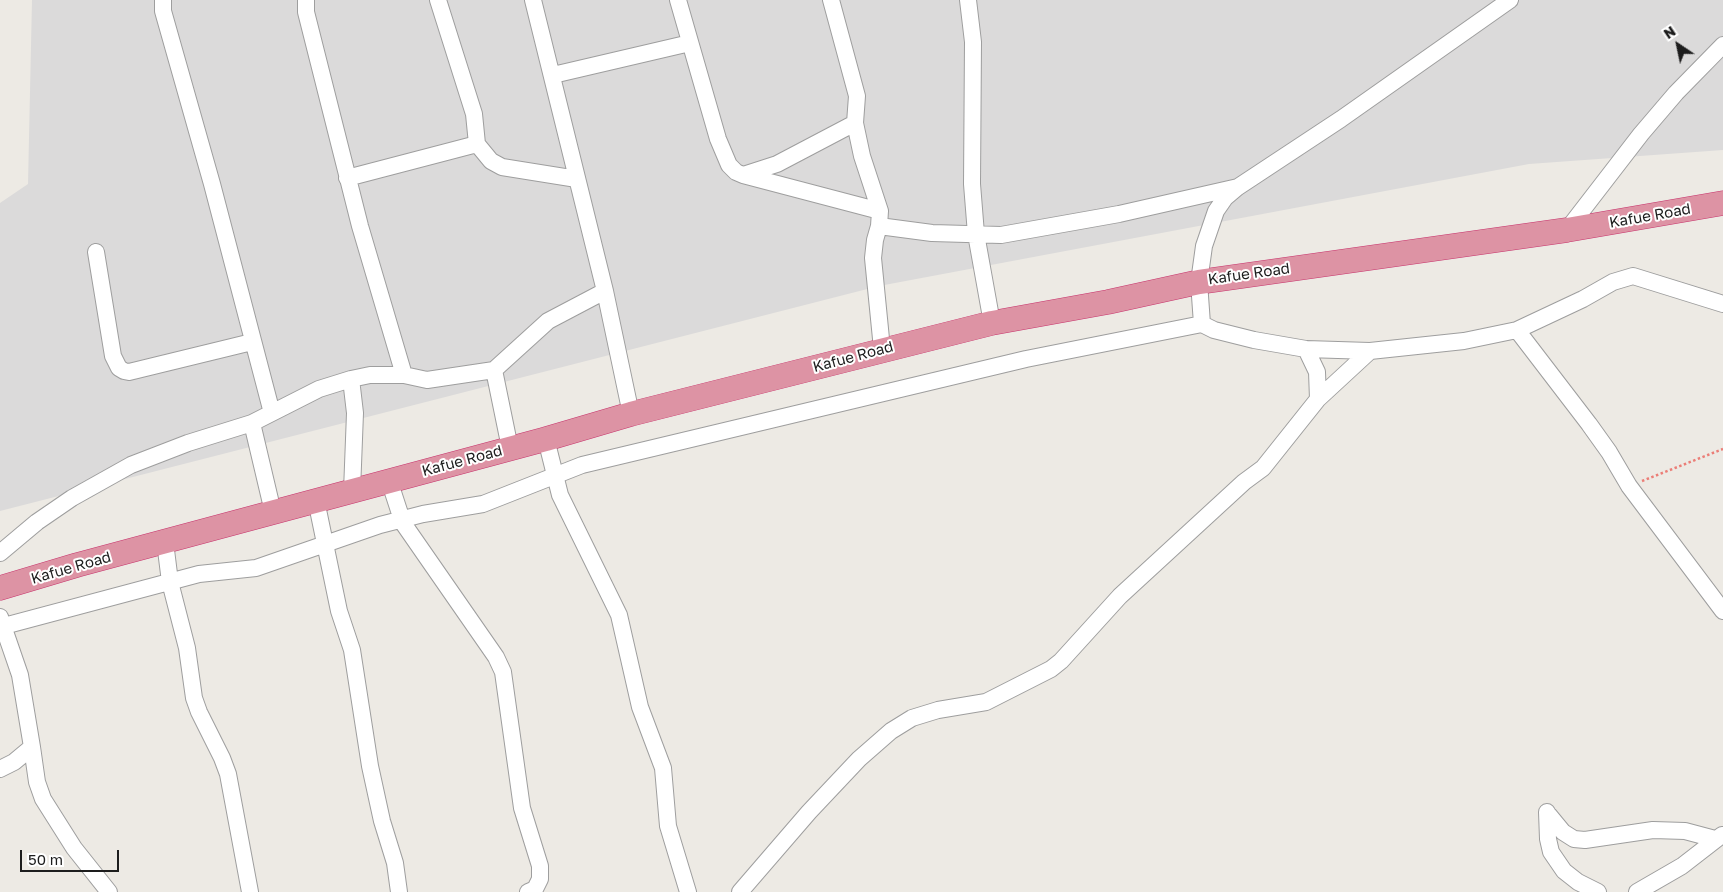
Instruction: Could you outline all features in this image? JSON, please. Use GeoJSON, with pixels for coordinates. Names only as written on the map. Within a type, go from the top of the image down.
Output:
{"type":"FeatureCollection","features":[{"type":"Feature","properties":{"kind":"highway","name":"Kafue Road"},"geometry":{"type":"LineString","coordinates":[[0,588],[389,480],[546,439],[631,414],[882,349],[992,323],[1108,302],[1199,282],[1567,230],[1723,203]]}},
{"type":"Feature","properties":{"kind":"street"},"geometry":{"type":"LineString","coordinates":[[163,0],[163,11],[212,184],[272,413]]}},
{"type":"Feature","properties":{"kind":"street"},"geometry":{"type":"LineString","coordinates":[[306,0],[306,12],[347,178],[404,375]]}},
{"type":"Feature","properties":{"kind":"street"},"geometry":{"type":"LineString","coordinates":[[438,0],[474,114],[477,144],[492,161],[502,167],[577,179]]}},
{"type":"Feature","properties":{"kind":"street"},"geometry":{"type":"LineString","coordinates":[[533,0],[553,75],[631,414]]}},
{"type":"Feature","properties":{"kind":"street"},"geometry":{"type":"LineString","coordinates":[[678,0],[723,154],[729,165],[743,175],[880,219],[932,233],[1001,235],[1090,220],[1238,187]]}},
{"type":"Feature","properties":{"kind":"street"},"geometry":{"type":"LineString","coordinates":[[831,0],[857,96],[855,123],[862,156],[880,219],[874,240],[874,265],[882,349]]}},
{"type":"Feature","properties":{"kind":"street"},"geometry":{"type":"LineString","coordinates":[[968,0],[972,42],[972,184],[981,275],[992,323]]}},
{"type":"Feature","properties":{"kind":"street"},"geometry":{"type":"LineString","coordinates":[[1202,324],[1199,282],[1204,246],[1216,211],[1238,187],[1341,119],[1510,0]]}},
{"type":"Feature","properties":{"kind":"street"},"geometry":{"type":"LineString","coordinates":[[553,75],[690,43]]}},
{"type":"Feature","properties":{"kind":"street"},"geometry":{"type":"LineString","coordinates":[[1567,230],[1647,127],[1723,45]]}},
{"type":"Feature","properties":{"kind":"street"},"geometry":{"type":"LineString","coordinates":[[743,175],[790,158],[855,123]]}},
{"type":"Feature","properties":{"kind":"street"},"geometry":{"type":"LineString","coordinates":[[347,178],[477,144]]}},
{"type":"Feature","properties":{"kind":"street"},"geometry":{"type":"LineString","coordinates":[[96,252],[113,356],[119,368],[124,371],[129,372],[252,342]]}},
{"type":"Feature","properties":{"kind":"street"},"geometry":{"type":"LineString","coordinates":[[109,892],[74,848],[43,799],[37,782],[20,675],[1,623],[199,574],[256,568],[401,520],[483,504],[576,466],[1026,359],[1202,324],[1214,330],[1254,340],[1306,349],[1370,351],[1464,342],[1517,330],[1583,299],[1613,282],[1633,276],[1650,279],[1696,297],[1723,304]]}},
{"type":"Feature","properties":{"kind":"street"},"geometry":{"type":"LineString","coordinates":[[0,553],[36,522],[72,498],[131,465],[188,443],[252,423],[318,389],[351,379],[370,375],[404,375],[427,380],[494,370],[548,321],[604,292]]}},
{"type":"Feature","properties":{"kind":"street"},"geometry":{"type":"LineString","coordinates":[[1517,330],[1609,452],[1629,486],[1723,611]]}},
{"type":"Feature","properties":{"kind":"street"},"geometry":{"type":"LineString","coordinates":[[1306,349],[1317,372],[1318,399]]}},
{"type":"Feature","properties":{"kind":"street"},"geometry":{"type":"LineString","coordinates":[[740,892],[808,812],[858,759],[890,731],[912,718],[938,710],[986,702],[1051,669],[1061,661],[1120,596],[1238,487],[1263,468],[1318,399],[1370,351]]}},
{"type":"Feature","properties":{"kind":"street"},"geometry":{"type":"LineString","coordinates":[[494,370],[510,448]]}},
{"type":"Feature","properties":{"kind":"street"},"geometry":{"type":"LineString","coordinates":[[351,379],[355,413],[352,491]]}},
{"type":"Feature","properties":{"kind":"street"},"geometry":{"type":"LineString","coordinates":[[252,423],[273,512]]}},
{"type":"Feature","properties":{"kind":"street"},"geometry":{"type":"LineString","coordinates":[[546,439],[555,475],[569,516],[619,615],[640,707],[663,768],[668,826],[688,892]]}},
{"type":"Feature","properties":{"kind":"street"},"geometry":{"type":"LineString","coordinates":[[389,480],[401,520],[496,657],[503,672],[522,808],[540,866],[540,879],[535,889],[528,892]]}},
{"type":"Feature","properties":{"kind":"street"},"geometry":{"type":"LineString","coordinates":[[316,500],[339,611],[352,650],[370,766],[382,821],[395,863],[399,892]]}},
{"type":"Feature","properties":{"kind":"street"},"geometry":{"type":"LineString","coordinates":[[165,542],[170,582],[187,648],[194,698],[228,774],[250,892]]}},
{"type":"Feature","properties":{"kind":"street"},"geometry":{"type":"LineString","coordinates":[[0,769],[14,762],[32,746]]}},
{"type":"Feature","properties":{"kind":"street"},"geometry":{"type":"LineString","coordinates":[[1598,892],[1578,882],[1564,871],[1551,852],[1546,810],[1563,832],[1574,839],[1593,839],[1653,830],[1684,831],[1719,837]]}},
{"type":"Feature","properties":{"kind":"street"},"geometry":{"type":"LineString","coordinates":[[1637,892],[1682,866],[1719,837]]}},
{"type":"Feature","properties":{"kind":"path"},"geometry":{"type":"LineString","coordinates":[[1629,486],[1723,449]]}},
{"type":"Feature","properties":{"kind":"shaded area"},"geometry":{"type":"Polygon","coordinates":[[[32,0],[1723,0],[1723,150],[1529,164],[879,286],[0,511],[0,203],[28,184],[32,0]]]}}]}
